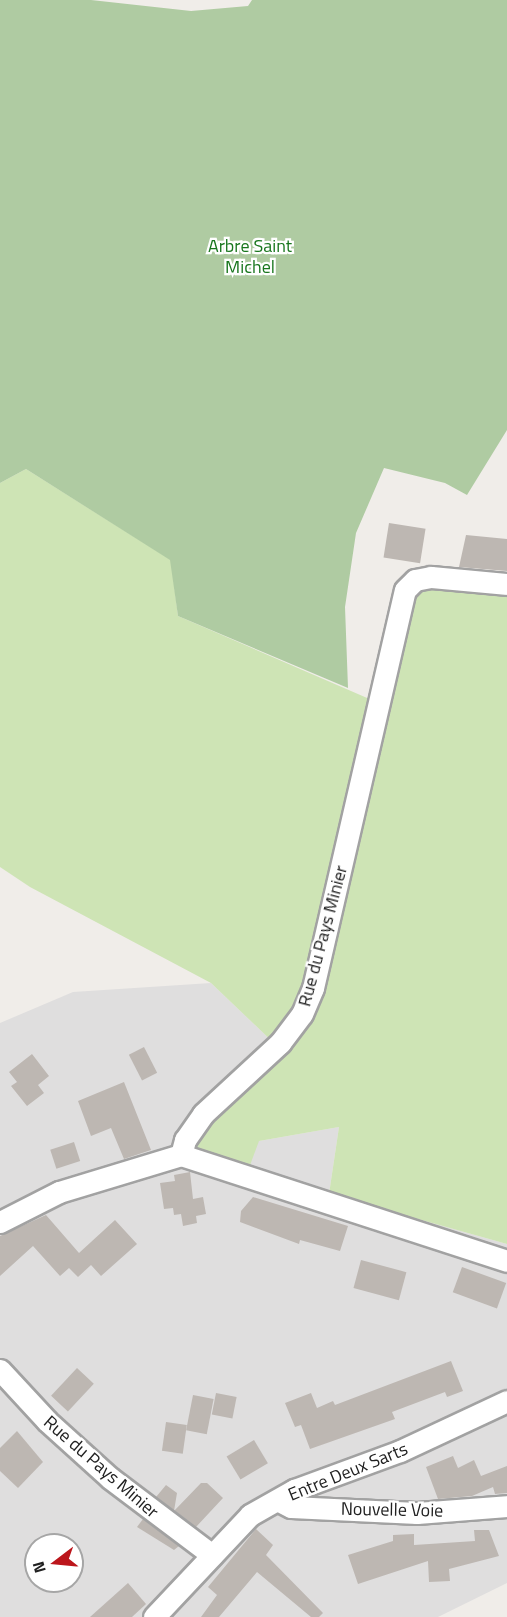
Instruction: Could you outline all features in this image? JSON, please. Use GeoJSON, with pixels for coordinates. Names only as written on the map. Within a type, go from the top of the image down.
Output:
{"type":"FeatureCollection","features":[{"type":"Feature","properties":{"kind":"street","name":"Rue du Pays Minier"},"geometry":{"type":"LineString","coordinates":[[181,1155],[185,1140],[203,1114],[280,1043],[302,1014],[313,988],[405,590],[415,580],[431,577],[507,584]]}},
{"type":"Feature","properties":{"kind":"street"},"geometry":{"type":"LineString","coordinates":[[0,1222],[59,1192],[181,1155],[507,1261]]}},
{"type":"Feature","properties":{"kind":"street","name":"Rue du Pays Minier"},"geometry":{"type":"LineString","coordinates":[[0,1370],[47,1421],[110,1478],[212,1555]]}},
{"type":"Feature","properties":{"kind":"street","name":"Entre Deux Sarts"},"geometry":{"type":"LineString","coordinates":[[154,1617],[250,1515],[279,1501],[294,1490],[400,1451],[507,1401]]}},
{"type":"Feature","properties":{"kind":"street","name":"Nouvelle Voie"},"geometry":{"type":"LineString","coordinates":[[279,1501],[291,1507],[417,1514],[507,1506]]}},
{"type":"Feature","properties":{"kind":"shaded area"},"geometry":{"type":"Polygon","coordinates":[[[211,983],[279,1048],[259,1141],[339,1127],[329,1194],[507,1244],[507,1583],[438,1617],[0,1617],[0,1023],[73,992],[211,983]]]}},
{"type":"Feature","properties":{"kind":"green space","name":"Arbre Saint Michel"},"geometry":{"type":"Polygon","coordinates":[[[0,0],[91,0],[191,11],[248,6],[252,0],[507,0],[507,430],[467,495],[445,483],[384,468],[356,533],[345,607],[348,688],[178,616],[170,560],[26,469],[0,483],[0,0]]]}},
{"type":"Feature","properties":{"kind":"green space"},"geometry":{"type":"Polygon","coordinates":[[[26,469],[171,560],[178,616],[381,704],[415,580],[507,584],[507,1244],[329,1194],[339,1127],[259,1141],[249,1168],[197,1155],[192,1140],[279,1048],[211,983],[30,887],[0,867],[0,483],[26,469]]]}},
{"type":"Feature","properties":{"kind":"building"},"geometry":{"type":"Polygon","coordinates":[[[389,523],[426,529],[420,563],[384,558],[389,523]]]}},
{"type":"Feature","properties":{"kind":"building"},"geometry":{"type":"Polygon","coordinates":[[[466,535],[507,539],[507,571],[459,567],[466,535]]]}},
{"type":"Feature","properties":{"kind":"building"},"geometry":{"type":"Polygon","coordinates":[[[144,1047],[157,1073],[142,1081],[129,1055],[144,1047]]]}},
{"type":"Feature","properties":{"kind":"building"},"geometry":{"type":"Polygon","coordinates":[[[32,1054],[49,1076],[38,1085],[44,1093],[27,1106],[11,1086],[17,1082],[9,1072],[32,1054]]]}},
{"type":"Feature","properties":{"kind":"building"},"geometry":{"type":"Polygon","coordinates":[[[124,1082],[151,1150],[124,1159],[111,1128],[91,1136],[78,1101],[124,1082]]]}},
{"type":"Feature","properties":{"kind":"building"},"geometry":{"type":"Polygon","coordinates":[[[74,1142],[80,1161],[56,1169],[50,1150],[74,1142]]]}},
{"type":"Feature","properties":{"kind":"building"},"geometry":{"type":"Polygon","coordinates":[[[190,1172],[193,1199],[203,1197],[206,1214],[196,1216],[197,1223],[183,1226],[181,1214],[174,1215],[173,1208],[164,1209],[160,1183],[175,1181],[174,1175],[190,1172]]]}},
{"type":"Feature","properties":{"kind":"building"},"geometry":{"type":"Polygon","coordinates":[[[253,1197],[348,1226],[340,1251],[300,1240],[299,1244],[240,1222],[241,1211],[253,1197]]]}},
{"type":"Feature","properties":{"kind":"building"},"geometry":{"type":"Polygon","coordinates":[[[46,1215],[79,1253],[115,1220],[137,1244],[101,1276],[91,1265],[78,1277],[69,1268],[60,1276],[33,1246],[0,1276],[0,1236],[46,1215]]]}},
{"type":"Feature","properties":{"kind":"building"},"geometry":{"type":"Polygon","coordinates":[[[361,1260],[406,1272],[399,1300],[353,1288],[361,1260]]]}},
{"type":"Feature","properties":{"kind":"building"},"geometry":{"type":"Polygon","coordinates":[[[462,1267],[506,1283],[497,1308],[453,1292],[462,1267]]]}},
{"type":"Feature","properties":{"kind":"building"},"geometry":{"type":"Polygon","coordinates":[[[451,1361],[463,1391],[447,1397],[445,1392],[392,1412],[395,1419],[310,1449],[301,1425],[295,1427],[285,1403],[311,1393],[317,1408],[333,1401],[335,1405],[451,1361]]]}},
{"type":"Feature","properties":{"kind":"building"},"geometry":{"type":"Polygon","coordinates":[[[77,1368],[94,1384],[68,1411],[51,1396],[77,1368]]]}},
{"type":"Feature","properties":{"kind":"building"},"geometry":{"type":"Polygon","coordinates":[[[216,1393],[237,1397],[232,1419],[212,1415],[216,1393]]]}},
{"type":"Feature","properties":{"kind":"building"},"geometry":{"type":"Polygon","coordinates":[[[193,1395],[214,1399],[207,1434],[186,1430],[193,1395]]]}},
{"type":"Feature","properties":{"kind":"building"},"geometry":{"type":"Polygon","coordinates":[[[166,1422],[187,1425],[183,1454],[162,1451],[166,1422]]]}},
{"type":"Feature","properties":{"kind":"building"},"geometry":{"type":"Polygon","coordinates":[[[17,1431],[43,1462],[18,1488],[0,1471],[0,1448],[17,1431]]]}},
{"type":"Feature","properties":{"kind":"building"},"geometry":{"type":"Polygon","coordinates":[[[254,1440],[268,1463],[240,1480],[227,1456],[254,1440]]]}},
{"type":"Feature","properties":{"kind":"building"},"geometry":{"type":"Polygon","coordinates":[[[453,1456],[458,1468],[474,1460],[481,1476],[507,1466],[507,1493],[495,1494],[493,1487],[472,1496],[438,1499],[426,1467],[453,1456]]]}},
{"type":"Feature","properties":{"kind":"building"},"geometry":{"type":"Polygon","coordinates":[[[201,1483],[207,1483],[223,1498],[196,1527],[174,1511],[201,1483]]]}},
{"type":"Feature","properties":{"kind":"building"},"geometry":{"type":"Polygon","coordinates":[[[166,1485],[177,1493],[174,1511],[156,1497],[166,1485]]]}},
{"type":"Feature","properties":{"kind":"building"},"geometry":{"type":"Polygon","coordinates":[[[143,1519],[179,1546],[174,1550],[137,1527],[143,1519]]]}},
{"type":"Feature","properties":{"kind":"building"},"geometry":{"type":"Polygon","coordinates":[[[256,1529],[273,1545],[266,1555],[323,1613],[319,1617],[311,1617],[257,1572],[219,1617],[201,1617],[217,1595],[208,1587],[256,1529]]]}},
{"type":"Feature","properties":{"kind":"building"},"geometry":{"type":"Polygon","coordinates":[[[474,1530],[489,1530],[499,1556],[449,1569],[450,1581],[429,1582],[428,1561],[358,1584],[348,1555],[393,1541],[393,1535],[414,1534],[414,1545],[475,1541],[474,1530]]]}},
{"type":"Feature","properties":{"kind":"building"},"geometry":{"type":"Polygon","coordinates":[[[128,1583],[146,1604],[132,1617],[90,1617],[128,1583]]]}}]}
